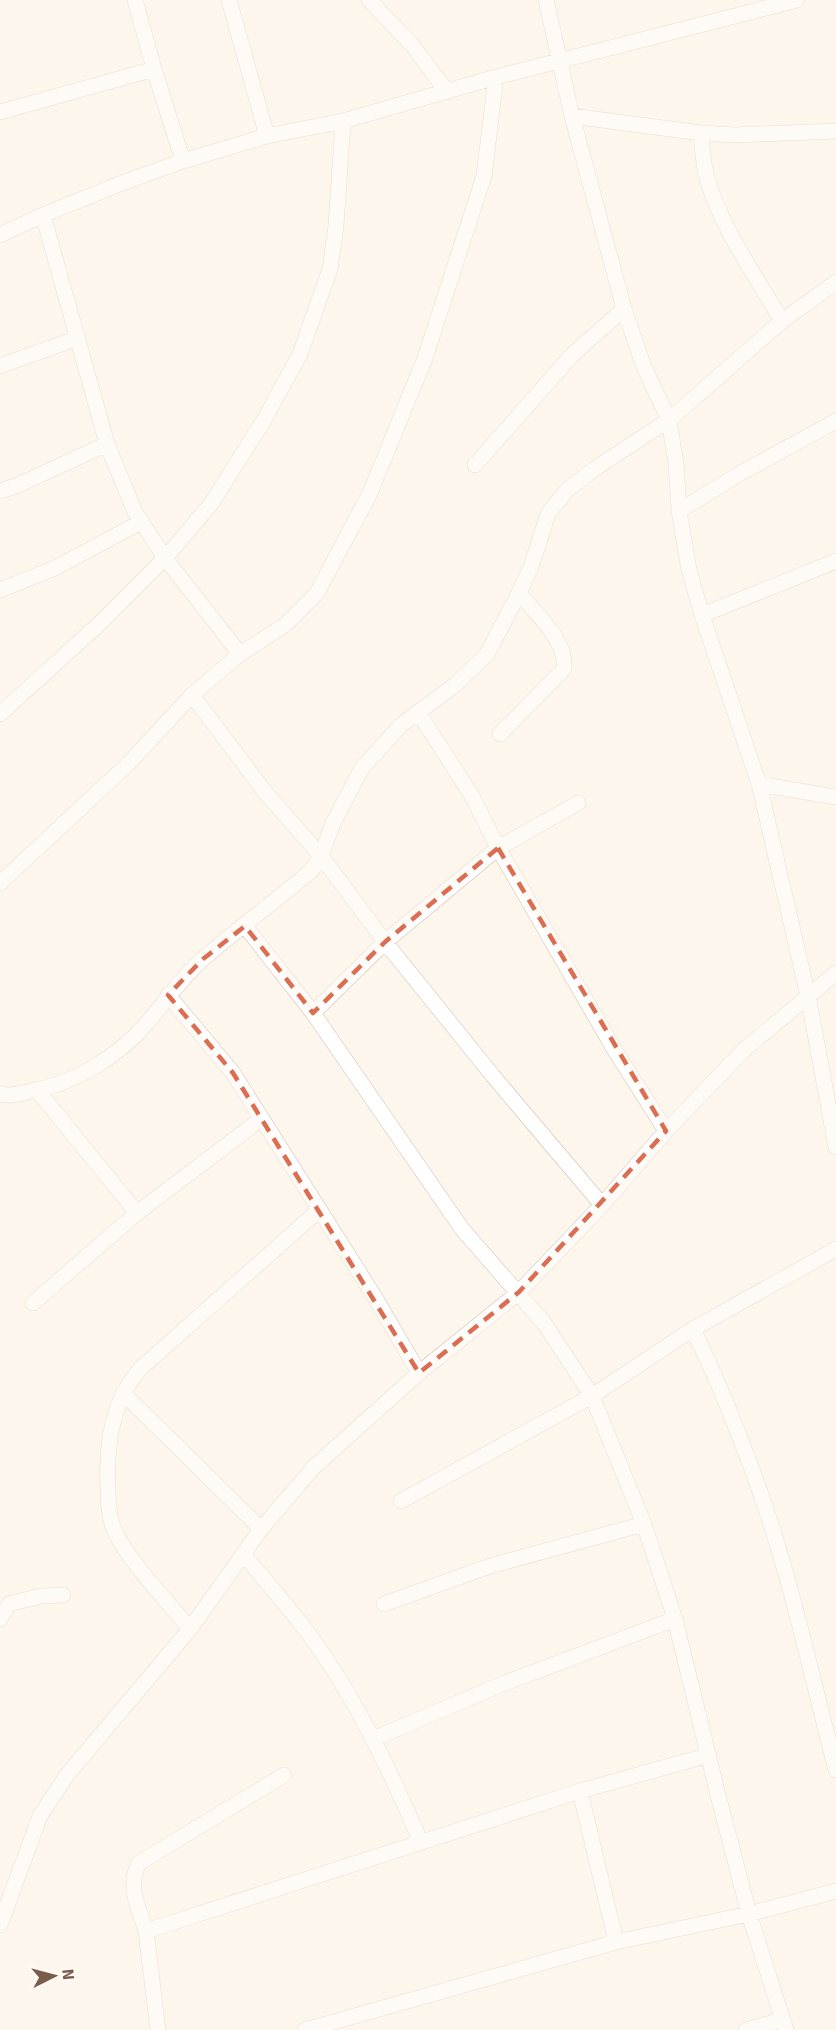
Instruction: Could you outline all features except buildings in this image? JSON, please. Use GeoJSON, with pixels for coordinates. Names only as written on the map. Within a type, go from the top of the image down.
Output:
{"type":"FeatureCollection","features":[{"type":"Feature","properties":{"kind":"street"},"geometry":{"type":"LineString","coordinates":[[135,0],[183,161]]}},
{"type":"Feature","properties":{"kind":"street"},"geometry":{"type":"LineString","coordinates":[[229,0],[267,136]]}},
{"type":"Feature","properties":{"kind":"street"},"geometry":{"type":"LineString","coordinates":[[369,0],[413,46],[447,92]]}},
{"type":"Feature","properties":{"kind":"street"},"geometry":{"type":"LineString","coordinates":[[546,0],[558,61],[624,309],[644,367],[669,420],[676,464],[679,511],[689,570],[759,784],[808,996],[836,1147]]}},
{"type":"Feature","properties":{"kind":"street"},"geometry":{"type":"LineString","coordinates":[[0,235],[43,215],[183,161],[267,136],[343,121],[496,77],[797,0]]}},
{"type":"Feature","properties":{"kind":"street"},"geometry":{"type":"LineString","coordinates":[[0,112],[154,69]]}},
{"type":"Feature","properties":{"kind":"street"},"geometry":{"type":"LineString","coordinates":[[0,883],[128,764],[192,695],[240,654],[285,625],[317,593],[370,493],[425,358],[484,177],[496,77]]}},
{"type":"Feature","properties":{"kind":"street"},"geometry":{"type":"LineString","coordinates":[[572,116],[701,133],[735,135],[836,131]]}},
{"type":"Feature","properties":{"kind":"street"},"geometry":{"type":"LineString","coordinates":[[0,714],[99,624],[165,558],[211,504],[264,420],[300,354],[330,269],[336,226],[343,121]]}},
{"type":"Feature","properties":{"kind":"street"},"geometry":{"type":"LineString","coordinates":[[701,133],[706,174],[712,192],[731,235],[782,321]]}},
{"type":"Feature","properties":{"kind":"street"},"geometry":{"type":"LineString","coordinates":[[43,215],[107,444],[135,512],[165,558],[240,654]]}},
{"type":"Feature","properties":{"kind":"street"},"geometry":{"type":"LineString","coordinates":[[0,1093],[8,1095],[37,1090],[74,1078],[116,1052],[147,1023],[203,958],[311,871],[321,856],[333,823],[362,768],[400,725],[454,685],[487,654],[531,567],[548,514],[567,490],[597,467],[669,420],[782,321],[836,282]]}},
{"type":"Feature","properties":{"kind":"street"},"geometry":{"type":"LineString","coordinates":[[475,465],[573,354],[624,309]]}},
{"type":"Feature","properties":{"kind":"street"},"geometry":{"type":"LineString","coordinates":[[0,366],[78,338]]}},
{"type":"Feature","properties":{"kind":"street"},"geometry":{"type":"LineString","coordinates":[[679,511],[739,474],[836,421]]}},
{"type":"Feature","properties":{"kind":"street"},"geometry":{"type":"LineString","coordinates":[[0,491],[16,486],[107,444]]}},
{"type":"Feature","properties":{"kind":"street"},"geometry":{"type":"LineString","coordinates":[[0,590],[55,568],[141,522]]}},
{"type":"Feature","properties":{"kind":"street"},"geometry":{"type":"LineString","coordinates":[[702,615],[836,561]]}},
{"type":"Feature","properties":{"kind":"street"},"geometry":{"type":"LineString","coordinates":[[500,734],[564,669],[565,657],[558,641],[519,593]]}},
{"type":"Feature","properties":{"kind":"street"},"geometry":{"type":"LineString","coordinates":[[192,695],[265,792],[321,856],[385,942],[493,1076],[602,1205]]}},
{"type":"Feature","properties":{"kind":"street"},"geometry":{"type":"LineString","coordinates":[[418,712],[472,796],[498,848],[614,1049],[666,1131]]}},
{"type":"Feature","properties":{"kind":"street"},"geometry":{"type":"LineString","coordinates":[[759,784],[836,797]]}},
{"type":"Feature","properties":{"kind":"street"},"geometry":{"type":"LineString","coordinates":[[313,1013],[385,942],[498,848],[578,803]]}},
{"type":"Feature","properties":{"kind":"street"},"geometry":{"type":"LineString","coordinates":[[245,926],[313,1013],[462,1229],[544,1323],[592,1396],[644,1524],[675,1619],[749,1914],[784,2025],[746,2030]]}},
{"type":"Feature","properties":{"kind":"street"},"geometry":{"type":"LineString","coordinates":[[0,1925],[40,1816],[67,1775],[190,1629],[261,1529],[314,1467],[419,1373],[519,1292],[602,1205],[666,1131],[745,1049],[836,973]]}},
{"type":"Feature","properties":{"kind":"street"},"geometry":{"type":"LineString","coordinates":[[168,996],[233,1073],[376,1299],[419,1373]]}},
{"type":"Feature","properties":{"kind":"street"},"geometry":{"type":"LineString","coordinates":[[37,1090],[137,1213]]}},
{"type":"Feature","properties":{"kind":"street"},"geometry":{"type":"LineString","coordinates":[[33,1303],[137,1213],[261,1119]]}},
{"type":"Feature","properties":{"kind":"street"},"geometry":{"type":"LineString","coordinates":[[190,1629],[128,1553],[115,1532],[109,1507],[107,1465],[110,1432],[123,1393],[141,1368],[319,1210]]}},
{"type":"Feature","properties":{"kind":"street"},"geometry":{"type":"LineString","coordinates":[[401,1501],[592,1396],[693,1329],[836,1249]]}},
{"type":"Feature","properties":{"kind":"street"},"geometry":{"type":"LineString","coordinates":[[693,1329],[737,1427],[766,1508],[836,1770]]}},
{"type":"Feature","properties":{"kind":"street"},"geometry":{"type":"LineString","coordinates":[[123,1393],[261,1529]]}},
{"type":"Feature","properties":{"kind":"street"},"geometry":{"type":"LineString","coordinates":[[384,1604],[490,1566],[644,1524]]}},
{"type":"Feature","properties":{"kind":"street"},"geometry":{"type":"LineString","coordinates":[[243,1554],[303,1626],[334,1673],[373,1739],[397,1786],[421,1843]]}},
{"type":"Feature","properties":{"kind":"street"},"geometry":{"type":"LineString","coordinates":[[0,1619],[9,1604],[41,1596],[63,1595]]}},
{"type":"Feature","properties":{"kind":"street"},"geometry":{"type":"LineString","coordinates":[[373,1739],[505,1683],[675,1619]]}},
{"type":"Feature","properties":{"kind":"street"},"geometry":{"type":"LineString","coordinates":[[146,1930],[580,1791],[709,1755]]}},
{"type":"Feature","properties":{"kind":"street"},"geometry":{"type":"LineString","coordinates":[[158,2030],[146,1930],[137,1905],[133,1874],[139,1863],[284,1775]]}},
{"type":"Feature","properties":{"kind":"street"},"geometry":{"type":"LineString","coordinates":[[580,1791],[616,1942]]}},
{"type":"Feature","properties":{"kind":"street"},"geometry":{"type":"LineString","coordinates":[[305,2030],[616,1942],[749,1914],[836,1891]]}},
{"type":"Feature","properties":{"kind":"highlighted area"},"geometry":{"type":"Polygon","coordinates":[[[498,848],[666,1131],[519,1292],[419,1373],[233,1073],[168,995],[203,959],[245,926],[313,1013],[385,942],[498,848]]]}}]}
